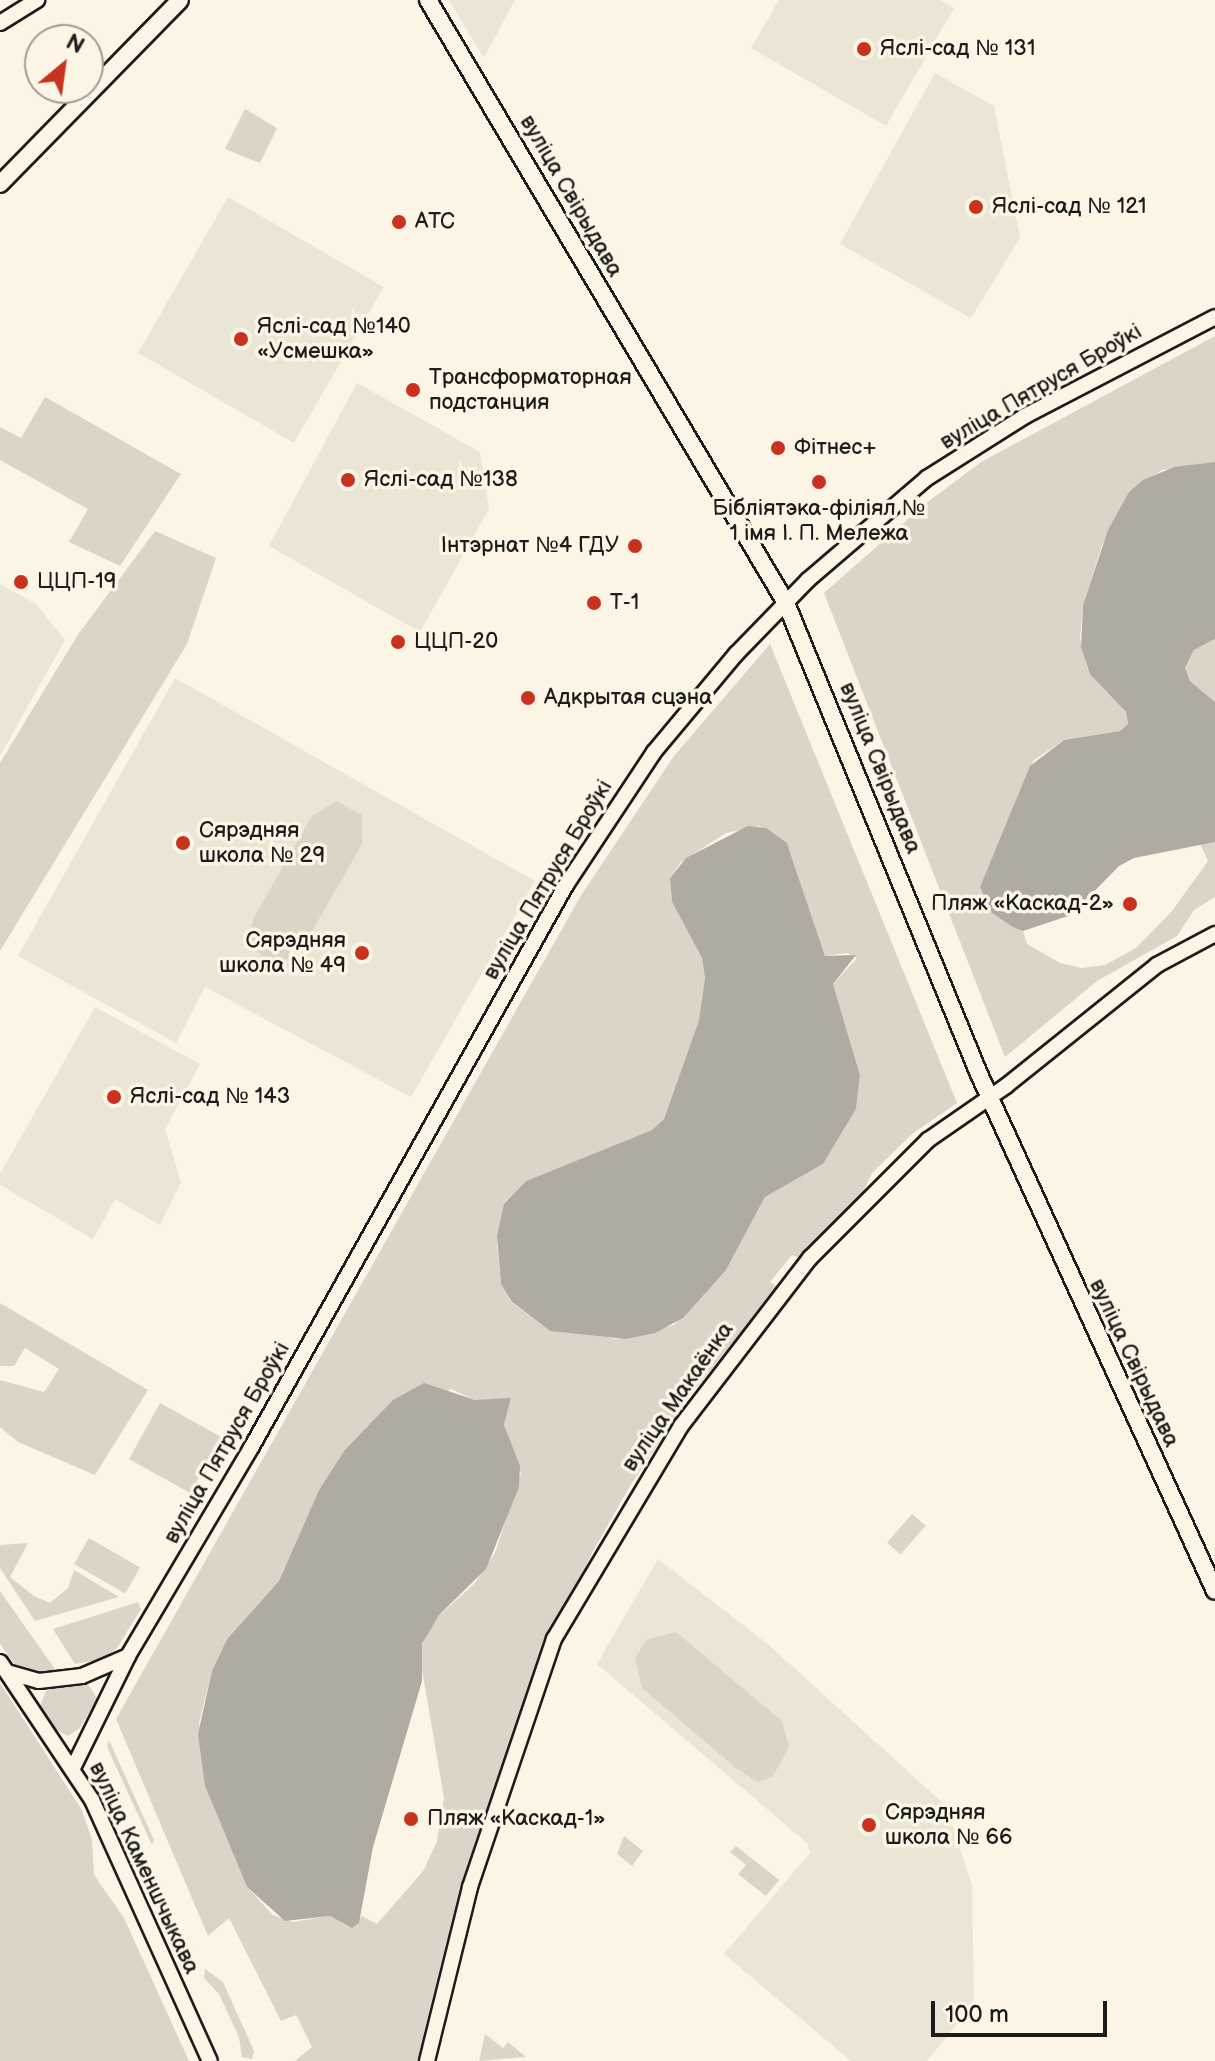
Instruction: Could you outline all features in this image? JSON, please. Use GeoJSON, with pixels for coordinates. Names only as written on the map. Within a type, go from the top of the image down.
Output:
{"type":"FeatureCollection","features":[{"type":"Feature","properties":{"kind":"main road"},"geometry":{"type":"LineString","coordinates":[[0,184],[180,0]]}},
{"type":"Feature","properties":{"kind":"main road","name":"вуліца Свірыдава"},"geometry":{"type":"LineString","coordinates":[[428,0],[786,603],[991,1097],[1215,1591]]}},
{"type":"Feature","properties":{"kind":"street"},"geometry":{"type":"LineString","coordinates":[[0,23],[37,0]]}},
{"type":"Feature","properties":{"kind":"street","name":"вуліца Пятруся Броўкі"},"geometry":{"type":"LineString","coordinates":[[104,1703],[607,818],[695,703],[786,603],[927,478],[965,452],[1120,363],[1215,317]]}},
{"type":"Feature","properties":{"kind":"street","name":"вуліца Макаёнка"},"geometry":{"type":"LineString","coordinates":[[427,2061],[470,1887],[554,1639],[643,1486],[717,1374],[810,1258],[928,1140],[991,1097],[1157,965],[1215,934]]}},
{"type":"Feature","properties":{"kind":"street"},"geometry":{"type":"LineString","coordinates":[[3,1666],[39,1681],[82,1676],[128,1656]]}},
{"type":"Feature","properties":{"kind":"street","name":"вуліца Каменшчыкава"},"geometry":{"type":"LineString","coordinates":[[3,1666],[73,1768],[210,2061]]}},
{"type":"Feature","properties":{"kind":"street"},"geometry":{"type":"LineString","coordinates":[[73,1768],[84,1737],[104,1703],[100,1686],[82,1676]]}},
{"type":"Feature","properties":{"kind":"street"},"geometry":{"type":"LineString","coordinates":[[33,1712],[38,1693],[57,1679]]}},
{"type":"Feature","properties":{"kind":"street"},"geometry":{"type":"LineString","coordinates":[[53,1739],[74,1743],[84,1737]]}},
{"type":"Feature","properties":{"kind":"shaded area"},"geometry":{"type":"Polygon","coordinates":[[[449,0],[515,0],[484,57],[483,57],[449,0]]]}},
{"type":"Feature","properties":{"kind":"shaded area"},"geometry":{"type":"Polygon","coordinates":[[[779,0],[940,0],[954,8],[886,126],[751,48],[779,0]]]}},
{"type":"Feature","properties":{"kind":"shaded area"},"geometry":{"type":"Polygon","coordinates":[[[935,73],[994,106],[1020,238],[971,318],[840,244],[935,73]]]}},
{"type":"Feature","properties":{"kind":"shaded area"},"geometry":{"type":"Polygon","coordinates":[[[245,109],[277,128],[260,163],[225,149],[245,109]]]}},
{"type":"Feature","properties":{"kind":"shaded area"},"geometry":{"type":"Polygon","coordinates":[[[228,197],[384,287],[294,443],[138,353],[228,197]]]}},
{"type":"Feature","properties":{"kind":"shaded area"},"geometry":{"type":"Polygon","coordinates":[[[1215,336],[1215,462],[1162,470],[1129,492],[1102,545],[1083,605],[1080,638],[1087,667],[1126,712],[1128,724],[1120,731],[1064,740],[1034,760],[980,887],[992,913],[1023,931],[1027,944],[1060,963],[1082,968],[1105,965],[1136,948],[1172,911],[1208,861],[1200,844],[1215,842],[1215,897],[1194,910],[1177,936],[1097,981],[1005,1057],[824,593],[925,504],[981,462],[1215,336]]]}},
{"type":"Feature","properties":{"kind":"shaded area"},"geometry":{"type":"Polygon","coordinates":[[[357,383],[480,452],[489,509],[420,632],[269,546],[357,383]]]}},
{"type":"Feature","properties":{"kind":"shaded area"},"geometry":{"type":"Polygon","coordinates":[[[45,397],[181,474],[120,566],[69,542],[88,509],[0,460],[0,427],[21,438],[45,397]]]}},
{"type":"Feature","properties":{"kind":"shaded area"},"geometry":{"type":"Polygon","coordinates":[[[1215,462],[1215,639],[1194,650],[1185,668],[1190,681],[1215,702],[1215,842],[1134,858],[1119,866],[1071,915],[1023,931],[1013,927],[992,913],[980,887],[1030,766],[1064,740],[1120,731],[1128,724],[1126,712],[1090,674],[1081,647],[1083,605],[1108,530],[1129,492],[1143,480],[1174,467],[1215,462]]]}},
{"type":"Feature","properties":{"kind":"shaded area"},"geometry":{"type":"Polygon","coordinates":[[[155,531],[216,558],[187,644],[0,951],[0,763],[77,636],[155,531]]]}},
{"type":"Feature","properties":{"kind":"shaded area"},"geometry":{"type":"Polygon","coordinates":[[[0,584],[36,604],[65,640],[0,756],[0,584]]]}},
{"type":"Feature","properties":{"kind":"shaded area"},"geometry":{"type":"Polygon","coordinates":[[[1215,639],[1215,702],[1190,681],[1185,668],[1194,650],[1215,639]]]}},
{"type":"Feature","properties":{"kind":"shaded area"},"geometry":{"type":"Polygon","coordinates":[[[770,644],[957,1103],[912,1134],[872,1173],[861,1197],[800,1258],[792,1255],[770,1282],[777,1287],[689,1397],[630,1486],[592,1553],[518,1719],[495,1786],[422,2061],[295,2061],[312,2047],[296,2015],[281,2021],[229,1918],[208,1936],[116,1719],[580,897],[674,756],[770,644]],[[760,826],[726,833],[681,862],[670,878],[672,902],[702,958],[705,978],[699,1020],[664,1119],[652,1130],[526,1181],[504,1204],[497,1244],[501,1284],[512,1303],[550,1331],[568,1329],[616,1339],[674,1325],[726,1270],[765,1197],[823,1164],[856,1109],[860,1075],[833,984],[857,958],[847,953],[825,956],[789,848],[760,826]],[[451,1389],[344,1451],[319,1490],[279,1581],[227,1639],[212,1671],[199,1723],[205,1786],[247,1887],[273,1915],[292,1922],[330,1916],[352,1928],[362,1916],[377,1924],[424,1870],[437,1841],[444,1798],[419,1652],[434,1620],[474,1584],[495,1553],[521,1473],[504,1425],[511,1399],[475,1400],[451,1389]]]}},
{"type":"Feature","properties":{"kind":"shaded area"},"geometry":{"type":"Polygon","coordinates":[[[175,678],[535,881],[411,1097],[205,987],[176,1043],[18,956],[175,678]]]}},
{"type":"Feature","properties":{"kind":"shaded area"},"geometry":{"type":"Polygon","coordinates":[[[336,801],[362,815],[362,844],[299,954],[279,962],[264,959],[250,941],[253,919],[312,816],[336,801]]]}},
{"type":"Feature","properties":{"kind":"shaded area"},"geometry":{"type":"Polygon","coordinates":[[[748,826],[766,828],[787,843],[825,956],[856,955],[833,984],[860,1075],[856,1109],[823,1164],[765,1197],[726,1270],[683,1318],[655,1333],[626,1339],[550,1331],[512,1302],[501,1284],[497,1236],[504,1204],[526,1181],[652,1130],[664,1119],[699,1020],[705,978],[702,958],[672,902],[670,878],[686,858],[748,826]]]}},
{"type":"Feature","properties":{"kind":"shaded area","name":"Яслі-сад № 143"},"geometry":{"type":"Polygon","coordinates":[[[95,1007],[200,1064],[165,1129],[181,1182],[160,1225],[115,1199],[93,1239],[0,1185],[0,1174],[95,1007]]]}},
{"type":"Feature","properties":{"kind":"shaded area"},"geometry":{"type":"Polygon","coordinates":[[[0,1303],[148,1390],[95,1475],[18,1442],[0,1427],[0,1380],[44,1392],[59,1369],[25,1348],[14,1366],[0,1366],[0,1303]]]}},
{"type":"Feature","properties":{"kind":"shaded area"},"geometry":{"type":"Polygon","coordinates":[[[424,1383],[475,1400],[511,1398],[504,1425],[520,1466],[519,1487],[486,1569],[439,1615],[422,1644],[422,1681],[373,1847],[359,1923],[352,1928],[330,1916],[285,1921],[247,1887],[205,1786],[198,1734],[212,1671],[227,1639],[279,1581],[319,1490],[344,1451],[393,1400],[424,1383]]]}},
{"type":"Feature","properties":{"kind":"shaded area"},"geometry":{"type":"Polygon","coordinates":[[[160,1403],[221,1437],[190,1493],[129,1459],[160,1403]]]}},
{"type":"Feature","properties":{"kind":"shaded area"},"geometry":{"type":"Polygon","coordinates":[[[912,1514],[926,1526],[901,1554],[887,1543],[912,1514]]]}},
{"type":"Feature","properties":{"kind":"shaded area"},"geometry":{"type":"Polygon","coordinates":[[[89,1538],[140,1568],[125,1593],[74,1564],[89,1538]]]}},
{"type":"Feature","properties":{"kind":"shaded area"},"geometry":{"type":"Polygon","coordinates":[[[28,1543],[10,1577],[34,1596],[50,1603],[68,1588],[74,1570],[119,1597],[35,1621],[0,1568],[0,1545],[28,1543]]]}},
{"type":"Feature","properties":{"kind":"shaded area","name":"Сярэдняя школа № 66"},"geometry":{"type":"Polygon","coordinates":[[[658,1559],[770,1646],[946,1806],[972,1885],[974,2003],[927,2061],[851,2061],[724,1954],[810,1853],[808,1844],[597,1664],[658,1559]]]}},
{"type":"Feature","properties":{"kind":"shaded area"},"geometry":{"type":"Polygon","coordinates":[[[0,1591],[57,1672],[36,1676],[15,1665],[0,1644],[0,1591]]]}},
{"type":"Feature","properties":{"kind":"shaded area"},"geometry":{"type":"Polygon","coordinates":[[[138,1602],[141,1609],[117,1648],[103,1659],[75,1664],[53,1629],[138,1602]]]}},
{"type":"Feature","properties":{"kind":"shaded area"},"geometry":{"type":"Polygon","coordinates":[[[676,1632],[782,1721],[789,1747],[773,1776],[758,1782],[736,1768],[642,1688],[635,1658],[646,1640],[676,1632]]]}},
{"type":"Feature","properties":{"kind":"shaded area"},"geometry":{"type":"Polygon","coordinates":[[[0,1683],[82,1810],[92,1840],[94,1875],[124,1918],[189,2061],[0,2061],[0,1683]]]}},
{"type":"Feature","properties":{"kind":"shaded area"},"geometry":{"type":"Polygon","coordinates":[[[64,1683],[87,1683],[97,1698],[80,1728],[68,1736],[56,1730],[40,1706],[46,1691],[64,1683]]]}},
{"type":"Feature","properties":{"kind":"shaded area"},"geometry":{"type":"Polygon","coordinates":[[[109,1740],[154,1840],[152,1845],[107,1747],[109,1740]]]}},
{"type":"Feature","properties":{"kind":"shaded area"},"geometry":{"type":"Polygon","coordinates":[[[624,1836],[643,1851],[632,1866],[617,1854],[624,1836]]]}},
{"type":"Feature","properties":{"kind":"shaded area"},"geometry":{"type":"Polygon","coordinates":[[[736,1846],[779,1880],[766,1896],[738,1874],[746,1865],[730,1852],[736,1846]]]}},
{"type":"Feature","properties":{"kind":"shaded area"},"geometry":{"type":"Polygon","coordinates":[[[205,1969],[223,1982],[254,2051],[252,2059],[242,2057],[239,2037],[219,1994],[204,1978],[205,1969]]]}},
{"type":"Feature","properties":{"kind":"shaded area"},"geometry":{"type":"Polygon","coordinates":[[[485,2034],[503,2048],[508,2042],[526,2057],[479,2061],[485,2034]]]}},
{"type":"Feature","properties":{"kind":"place","name":"Яслі-сад № 131"},"geometry":{"type":"Point","coordinates":[864,49]}},
{"type":"Feature","properties":{"kind":"place","name":"Яслі-сад № 121"},"geometry":{"type":"Point","coordinates":[976,207]}},
{"type":"Feature","properties":{"kind":"place","name":"АТС"},"geometry":{"type":"Point","coordinates":[399,222]}},
{"type":"Feature","properties":{"kind":"place","name":"Яслі-сад №140 «Усмешка»"},"geometry":{"type":"Point","coordinates":[241,339]}},
{"type":"Feature","properties":{"kind":"place","name":"Трансформаторная подстанция"},"geometry":{"type":"Point","coordinates":[413,390]}},
{"type":"Feature","properties":{"kind":"place","name":"Фітнес+"},"geometry":{"type":"Point","coordinates":[778,448]}},
{"type":"Feature","properties":{"kind":"place","name":"Яслі-сад №138"},"geometry":{"type":"Point","coordinates":[348,480]}},
{"type":"Feature","properties":{"kind":"place","name":"Бібліятэка-філіял № 1 імя І. П. Мележа"},"geometry":{"type":"Point","coordinates":[819,482]}},
{"type":"Feature","properties":{"kind":"place","name":"Інтэрнат №4 ГДУ"},"geometry":{"type":"Point","coordinates":[635,546]}},
{"type":"Feature","properties":{"kind":"place","name":"ЦЦП-19"},"geometry":{"type":"Point","coordinates":[21,582]}},
{"type":"Feature","properties":{"kind":"place","name":"Т-1"},"geometry":{"type":"Point","coordinates":[594,603]}},
{"type":"Feature","properties":{"kind":"place","name":"ЦЦП-20"},"geometry":{"type":"Point","coordinates":[398,642]}},
{"type":"Feature","properties":{"kind":"place","name":"Адкрытая сцэна"},"geometry":{"type":"Point","coordinates":[528,698]}},
{"type":"Feature","properties":{"kind":"place","name":"Сярэдняя школа № 29"},"geometry":{"type":"Point","coordinates":[183,843]}},
{"type":"Feature","properties":{"kind":"place","name":"Пляж «Каскад-2»"},"geometry":{"type":"Point","coordinates":[1130,904]}},
{"type":"Feature","properties":{"kind":"place","name":"Сярэдняя школа № 49"},"geometry":{"type":"Point","coordinates":[362,953]}},
{"type":"Feature","properties":{"kind":"place","name":"Яслі-сад № 143"},"geometry":{"type":"Point","coordinates":[114,1097]}},
{"type":"Feature","properties":{"kind":"place","name":"Пляж «Каскад-1»"},"geometry":{"type":"Point","coordinates":[411,1819]}},
{"type":"Feature","properties":{"kind":"place","name":"Сярэдняя школа № 66"},"geometry":{"type":"Point","coordinates":[869,1825]}}]}
